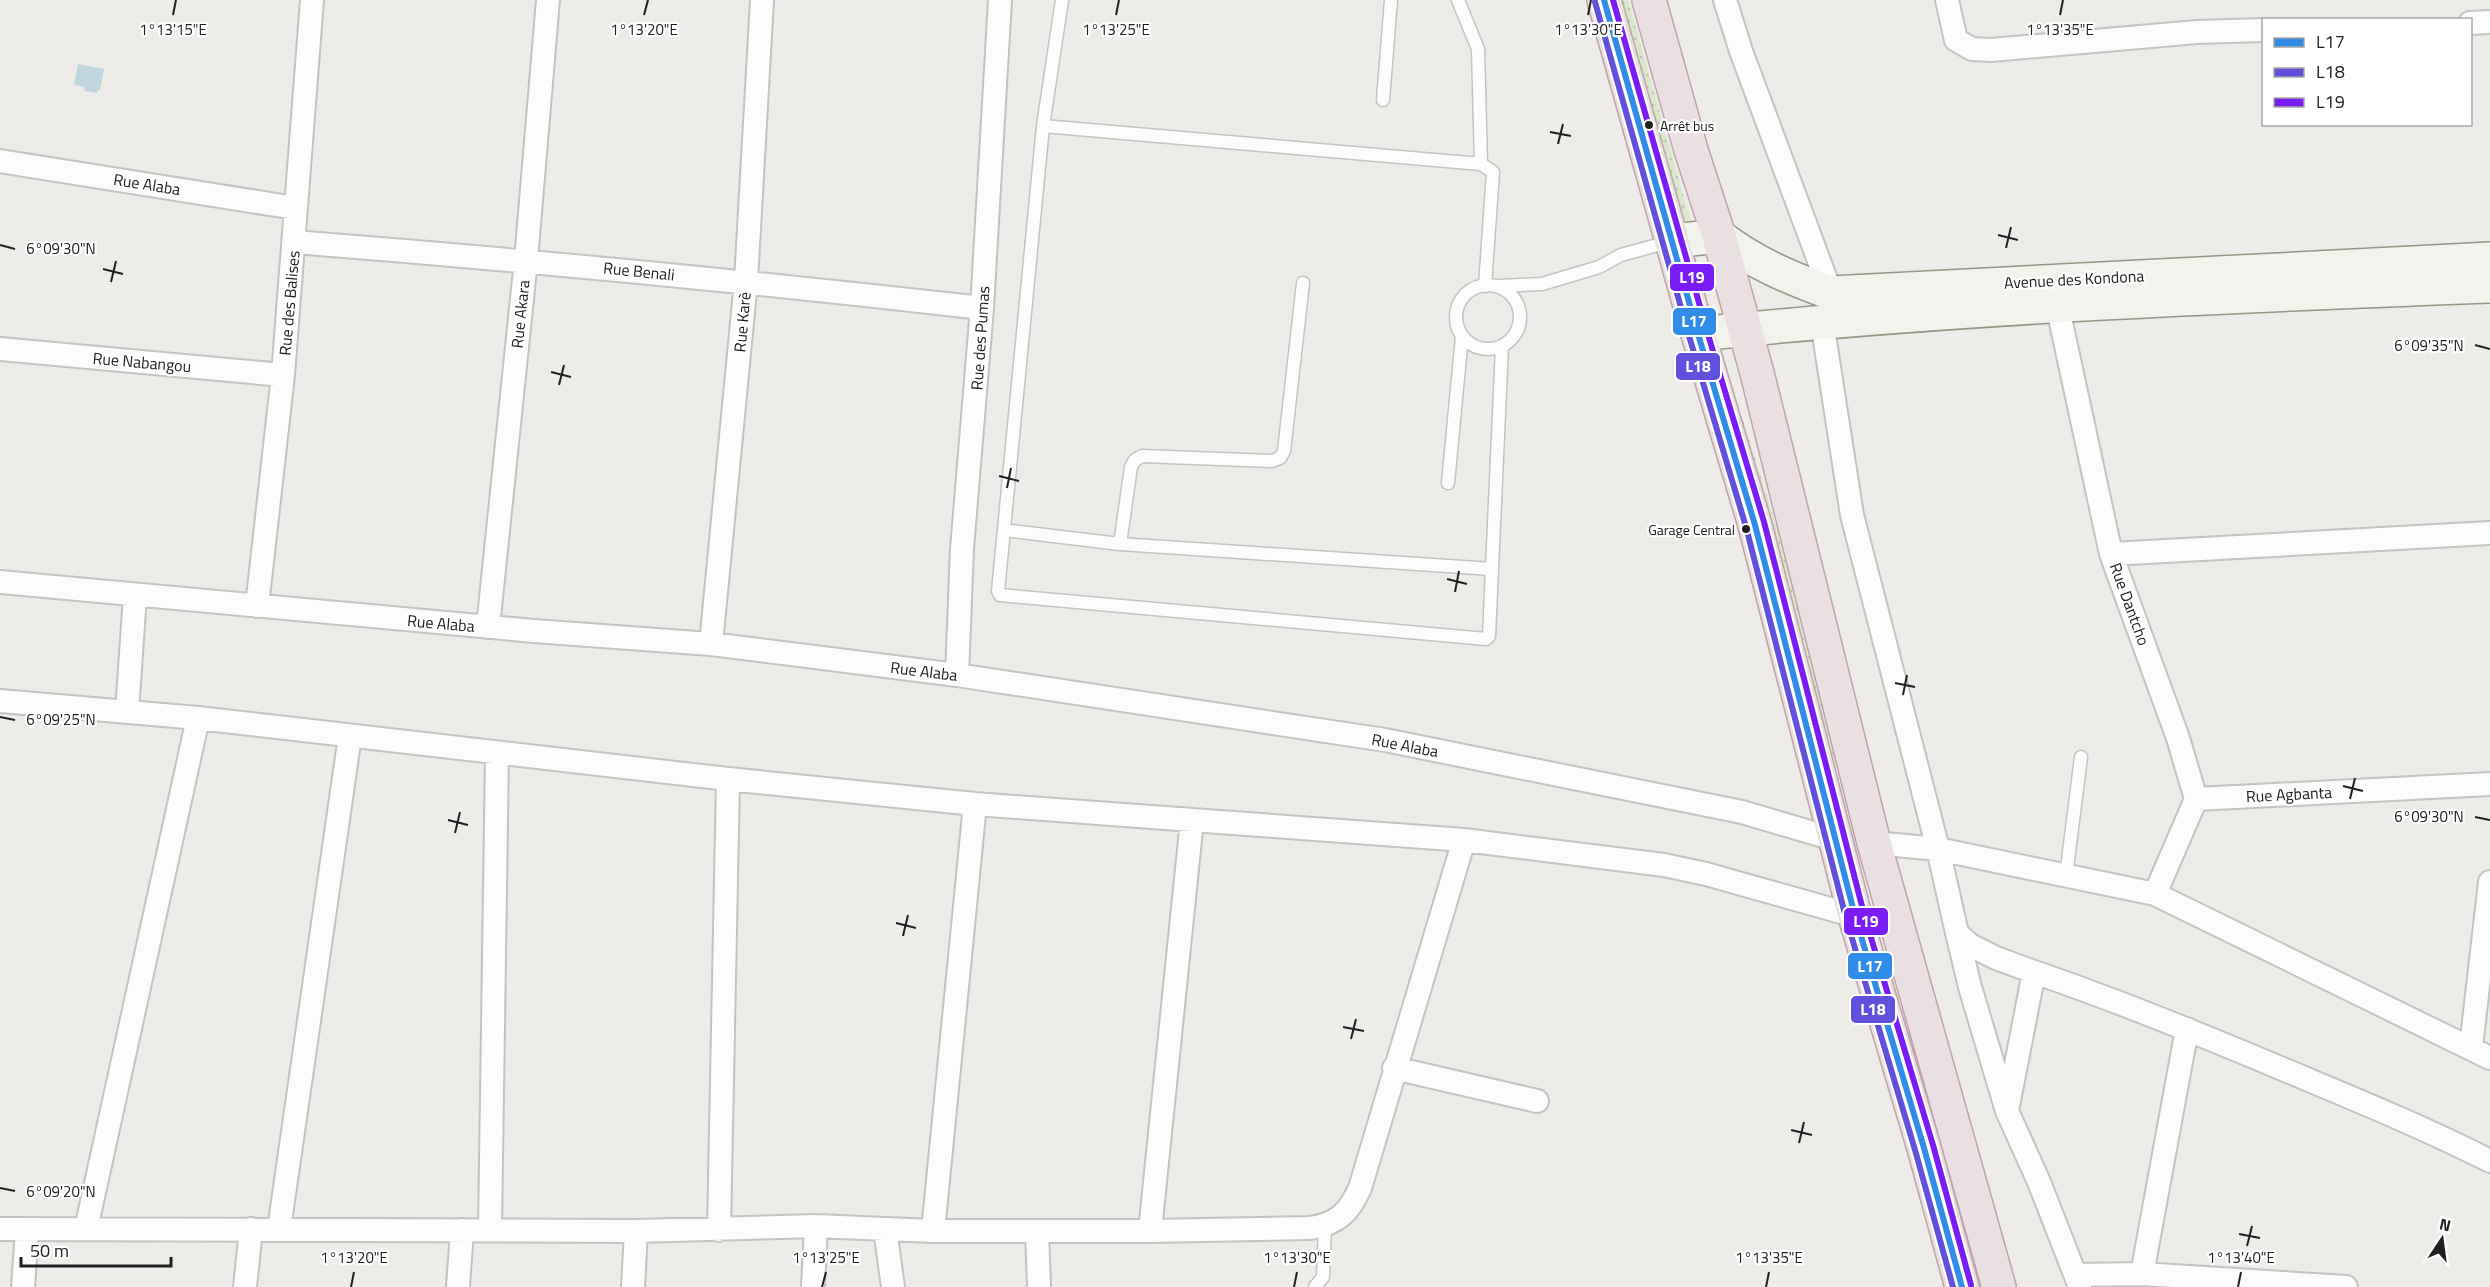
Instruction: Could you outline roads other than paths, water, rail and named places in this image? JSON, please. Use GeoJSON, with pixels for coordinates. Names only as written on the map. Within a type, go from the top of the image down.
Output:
{"type":"FeatureCollection","features":[{"type":"Feature","properties":{"kind":"highway"},"geometry":{"type":"LineString","coordinates":[[1604,0],[1711,379],[1755,525],[1855,915],[1924,1148],[1962,1287]]}},
{"type":"Feature","properties":{"kind":"highway"},"geometry":{"type":"LineString","coordinates":[[1649,0],[1757,373],[1874,843],[1999,1287]]}},
{"type":"Feature","properties":{"kind":"highway"},"geometry":{"type":"LineString","coordinates":[[1711,379],[1757,373]]}},
{"type":"Feature","properties":{"kind":"street","name":"Rue des Balises"},"geometry":{"type":"LineString","coordinates":[[257,606],[283,375],[312,0]]}},
{"type":"Feature","properties":{"kind":"street","name":"Rue Akara"},"geometry":{"type":"LineString","coordinates":[[488,627],[526,260],[548,0]]}},
{"type":"Feature","properties":{"kind":"street","name":"Rue Karè"},"geometry":{"type":"LineString","coordinates":[[711,644],[746,281],[762,0]]}},
{"type":"Feature","properties":{"kind":"street","name":"Rue des Pumas"},"geometry":{"type":"LineString","coordinates":[[957,675],[962,549],[982,308],[1000,0]]}},
{"type":"Feature","properties":{"kind":"street"},"geometry":{"type":"LineString","coordinates":[[1725,0],[1826,308],[1852,515],[1938,849],[1970,987],[2007,1111],[2039,1182],[2078,1281],[2142,1274],[2346,1287]]}},
{"type":"Feature","properties":{"kind":"street"},"geometry":{"type":"LineString","coordinates":[[1947,0],[1956,40],[1972,49],[1991,50],[2197,32],[2262,30]]}},
{"type":"Feature","properties":{"kind":"street"},"geometry":{"type":"LineString","coordinates":[[2472,23],[2490,22]]}},
{"type":"Feature","properties":{"kind":"street","name":"Rue Alaba"},"geometry":{"type":"LineString","coordinates":[[0,161],[295,208]]}},
{"type":"Feature","properties":{"kind":"street"},"geometry":{"type":"LineString","coordinates":[[1673,241],[1719,236]]}},
{"type":"Feature","properties":{"kind":"street","name":"Avenue des Kondona"},"geometry":{"type":"LineString","coordinates":[[1719,236],[1744,255],[1767,267],[1826,308]]}},
{"type":"Feature","properties":{"kind":"street","name":"Rue Benali"},"geometry":{"type":"LineString","coordinates":[[294,242],[526,260],[746,281],[982,308]]}},
{"type":"Feature","properties":{"kind":"street","name":"Avenue des Kondona"},"geometry":{"type":"LineString","coordinates":[[1698,333],[1745,329],[1826,308],[2490,259]]}},
{"type":"Feature","properties":{"kind":"street","name":"Avenue des Kondona"},"geometry":{"type":"LineString","coordinates":[[2056,292],[2490,286]]}},
{"type":"Feature","properties":{"kind":"street","name":"Rue Dantcho"},"geometry":{"type":"LineString","coordinates":[[2056,292],[2111,554],[2178,738],[2196,800]]}},
{"type":"Feature","properties":{"kind":"street","name":"Rue Nabangou"},"geometry":{"type":"LineString","coordinates":[[0,349],[283,375]]}},
{"type":"Feature","properties":{"kind":"street"},"geometry":{"type":"LineString","coordinates":[[2111,554],[2490,533]]}},
{"type":"Feature","properties":{"kind":"street","name":"Rue Alaba"},"geometry":{"type":"LineString","coordinates":[[0,582],[488,627],[711,644],[957,675],[1385,740],[1742,812],[1837,840]]}},
{"type":"Feature","properties":{"kind":"street"},"geometry":{"type":"LineString","coordinates":[[127,712],[135,595]]}},
{"type":"Feature","properties":{"kind":"street"},"geometry":{"type":"LineString","coordinates":[[0,701],[198,718],[728,779],[975,804],[1464,840],[1664,865],[1706,874],[1855,915]]}},
{"type":"Feature","properties":{"kind":"street"},"geometry":{"type":"LineString","coordinates":[[86,1229],[198,718]]}},
{"type":"Feature","properties":{"kind":"street"},"geometry":{"type":"LineString","coordinates":[[279,1229],[350,736]]}},
{"type":"Feature","properties":{"kind":"street"},"geometry":{"type":"LineString","coordinates":[[490,1230],[497,753]]}},
{"type":"Feature","properties":{"kind":"street"},"geometry":{"type":"LineString","coordinates":[[719,1230],[728,779]]}},
{"type":"Feature","properties":{"kind":"street","name":"Rue Agbanta"},"geometry":{"type":"LineString","coordinates":[[2196,800],[2490,783]]}},
{"type":"Feature","properties":{"kind":"street"},"geometry":{"type":"LineString","coordinates":[[2155,894],[2196,800]]}},
{"type":"Feature","properties":{"kind":"street"},"geometry":{"type":"LineString","coordinates":[[933,1231],[975,804]]}},
{"type":"Feature","properties":{"kind":"street"},"geometry":{"type":"LineString","coordinates":[[1150,1231],[1192,820]]}},
{"type":"Feature","properties":{"kind":"street"},"geometry":{"type":"LineString","coordinates":[[0,1230],[636,1231],[816,1226],[933,1231],[1150,1231],[1324,1226],[1335,1222],[1353,1204],[1360,1188],[1464,840]]}},
{"type":"Feature","properties":{"kind":"street"},"geometry":{"type":"LineString","coordinates":[[1874,843],[1938,849],[2155,894],[2480,1052],[2490,882]]}},
{"type":"Feature","properties":{"kind":"street"},"geometry":{"type":"LineString","coordinates":[[1957,933],[1970,945],[1996,958],[2112,998],[2425,1129],[2490,1161]]}},
{"type":"Feature","properties":{"kind":"street"},"geometry":{"type":"LineString","coordinates":[[2007,1111],[2034,972]]}},
{"type":"Feature","properties":{"kind":"street"},"geometry":{"type":"LineString","coordinates":[[2142,1274],[2187,1029]]}},
{"type":"Feature","properties":{"kind":"street"},"geometry":{"type":"LineString","coordinates":[[1394,1068],[1537,1101]]}},
{"type":"Feature","properties":{"kind":"street"},"geometry":{"type":"LineString","coordinates":[[813,1287],[816,1226]]}},
{"type":"Feature","properties":{"kind":"street"},"geometry":{"type":"LineString","coordinates":[[246,1287],[251,1229]]}},
{"type":"Feature","properties":{"kind":"street"},"geometry":{"type":"LineString","coordinates":[[885,1229],[892,1287]]}},
{"type":"Feature","properties":{"kind":"street"},"geometry":{"type":"LineString","coordinates":[[23,1287],[27,1230]]}},
{"type":"Feature","properties":{"kind":"street"},"geometry":{"type":"LineString","coordinates":[[458,1287],[462,1230]]}},
{"type":"Feature","properties":{"kind":"street"},"geometry":{"type":"LineString","coordinates":[[633,1287],[636,1231]]}},
{"type":"Feature","properties":{"kind":"street"},"geometry":{"type":"LineString","coordinates":[[1037,1231],[1039,1287]]}},
{"type":"Feature","properties":{"kind":"lane"},"geometry":{"type":"LineString","coordinates":[[1062,0],[1043,126],[998,591],[1002,597],[1482,639],[1489,636],[1503,346]]}},
{"type":"Feature","properties":{"kind":"lane"},"geometry":{"type":"LineString","coordinates":[[1383,100],[1391,0]]}},
{"type":"Feature","properties":{"kind":"lane"},"geometry":{"type":"LineString","coordinates":[[1458,0],[1478,49],[1481,164]]}},
{"type":"Feature","properties":{"kind":"lane"},"geometry":{"type":"LineString","coordinates":[[1043,126],[1481,164],[1493,172],[1490,286]]}},
{"type":"Feature","properties":{"kind":"lane"},"geometry":{"type":"LineString","coordinates":[[1490,286],[1506,291],[1514,298],[1520,319],[1518,330],[1512,339],[1503,346],[1492,349],[1470,344],[1462,336],[1457,326],[1459,304],[1465,295],[1474,289],[1490,286],[1542,284],[1599,267],[1621,255],[1673,241]]}},
{"type":"Feature","properties":{"kind":"lane"},"geometry":{"type":"LineString","coordinates":[[1120,544],[1131,467],[1135,460],[1142,456],[1272,461],[1280,458],[1284,451],[1303,283]]}},
{"type":"Feature","properties":{"kind":"lane"},"geometry":{"type":"LineString","coordinates":[[1448,483],[1462,336]]}},
{"type":"Feature","properties":{"kind":"lane"},"geometry":{"type":"LineString","coordinates":[[1004,530],[1120,544],[1492,569]]}},
{"type":"Feature","properties":{"kind":"lane"},"geometry":{"type":"LineString","coordinates":[[2066,876],[2081,757]]}},
{"type":"Feature","properties":{"kind":"lane"},"geometry":{"type":"LineString","coordinates":[[1315,1287],[1323,1277],[1324,1226]]}},
{"type":"Feature","properties":{"kind":"water"},"geometry":{"type":"Polygon","coordinates":[[[78,64],[104,69],[100,90],[97,93],[84,91],[85,87],[74,85],[78,64]]]}},
{"type":"Feature","properties":{"kind":"place","name":"Arrêt bus"},"geometry":{"type":"Point","coordinates":[1649,125]}},
{"type":"Feature","properties":{"kind":"place","name":"Garage Central"},"geometry":{"type":"Point","coordinates":[1746,529]}}]}
